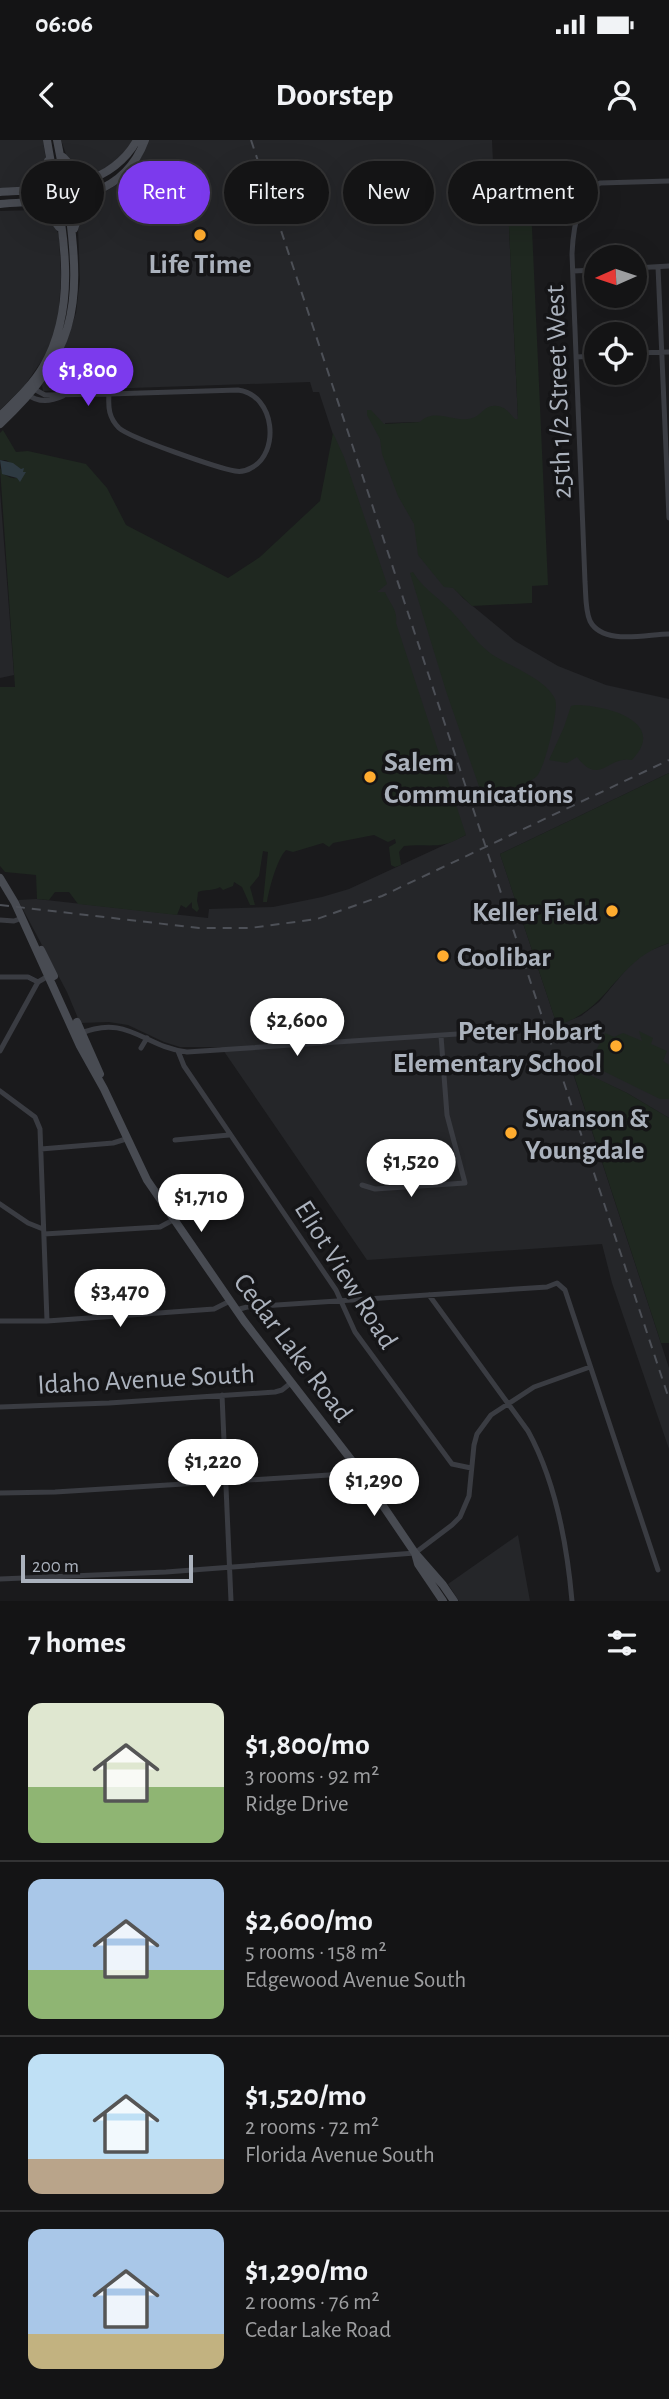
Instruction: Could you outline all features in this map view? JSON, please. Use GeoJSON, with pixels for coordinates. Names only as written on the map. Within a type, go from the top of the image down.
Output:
{"type":"FeatureCollection","features":[{"type":"Feature","properties":{"kind":"street"},"geometry":{"type":"LineString","coordinates":[[47,140],[51,161]]}},
{"type":"Feature","properties":{"kind":"street"},"geometry":{"type":"LineString","coordinates":[[57,140],[62,161]]}},
{"type":"Feature","properties":{"kind":"street"},"geometry":{"type":"LineString","coordinates":[[104,174],[124,159],[137,140]]}},
{"type":"Feature","properties":{"kind":"street"},"geometry":{"type":"LineString","coordinates":[[104,188],[121,177],[130,167],[145,140]]}},
{"type":"Feature","properties":{"kind":"street"},"geometry":{"type":"LineString","coordinates":[[48,161],[49,151]]}},
{"type":"Feature","properties":{"kind":"street"},"geometry":{"type":"LineString","coordinates":[[60,152],[65,161]]}},
{"type":"Feature","properties":{"kind":"street","name":"25th 1/2 Street West"},"geometry":{"type":"LineString","coordinates":[[669,181],[600,183],[590,191],[582,205],[572,238],[589,619],[596,628],[610,635],[669,634]]}},
{"type":"Feature","properties":{"kind":"street"},"geometry":{"type":"LineString","coordinates":[[0,192],[21,191]]}},
{"type":"Feature","properties":{"kind":"street"},"geometry":{"type":"LineString","coordinates":[[0,204],[21,202]]}},
{"type":"Feature","properties":{"kind":"street"},"geometry":{"type":"LineString","coordinates":[[56,224],[62,233]]}},
{"type":"Feature","properties":{"kind":"street"},"geometry":{"type":"LineString","coordinates":[[0,416],[29,390],[44,366],[60,325],[65,280],[61,224]]}},
{"type":"Feature","properties":{"kind":"street"},"geometry":{"type":"LineString","coordinates":[[0,424],[58,353],[72,313],[75,291],[71,224]]}},
{"type":"Feature","properties":{"kind":"street"},"geometry":{"type":"LineString","coordinates":[[73,235],[76,224]]}},
{"type":"Feature","properties":{"kind":"street"},"geometry":{"type":"LineString","coordinates":[[648,267],[669,266]]}},
{"type":"Feature","properties":{"kind":"street"},"geometry":{"type":"LineString","coordinates":[[658,267],[669,518]]}},
{"type":"Feature","properties":{"kind":"street"},"geometry":{"type":"LineString","coordinates":[[573,271],[584,271]]}},
{"type":"Feature","properties":{"kind":"street"},"geometry":{"type":"LineString","coordinates":[[647,353],[669,352]]}},
{"type":"Feature","properties":{"kind":"street"},"geometry":{"type":"LineString","coordinates":[[576,357],[584,357]]}},
{"type":"Feature","properties":{"kind":"street"},"geometry":{"type":"LineString","coordinates":[[29,390],[33,399],[49,401],[66,395],[109,394],[246,391],[265,407],[268,423],[267,451],[257,465],[236,471],[135,438],[126,434],[111,419],[109,394]]}},
{"type":"Feature","properties":{"kind":"street","name":"Cedar Lake Road"},"geometry":{"type":"LineString","coordinates":[[0,878],[51,975],[147,1180],[236,1310],[356,1466],[415,1553],[454,1601]]}},
{"type":"Feature","properties":{"kind":"street"},"geometry":{"type":"LineString","coordinates":[[0,920],[14,921],[22,918]]}},
{"type":"Feature","properties":{"kind":"street"},"geometry":{"type":"LineString","coordinates":[[0,1051],[38,982],[51,975]]}},
{"type":"Feature","properties":{"kind":"street"},"geometry":{"type":"LineString","coordinates":[[0,977],[28,977],[38,982]]}},
{"type":"Feature","properties":{"kind":"street"},"geometry":{"type":"LineString","coordinates":[[79,1034],[116,1026],[137,1032],[178,1051],[517,1030]]}},
{"type":"Feature","properties":{"kind":"street"},"geometry":{"type":"LineString","coordinates":[[362,1185],[374,1189],[465,1183],[447,1115],[441,1036]]}},
{"type":"Feature","properties":{"kind":"street"},"geometry":{"type":"LineString","coordinates":[[141,1048],[146,1038]]}},
{"type":"Feature","properties":{"kind":"street","name":"Eliot View Road"},"geometry":{"type":"LineString","coordinates":[[178,1051],[184,1066],[229,1135],[342,1300],[355,1332],[452,1464],[471,1468]]}},
{"type":"Feature","properties":{"kind":"street"},"geometry":{"type":"LineString","coordinates":[[0,1091],[35,1117],[40,1129],[47,1321]]}},
{"type":"Feature","properties":{"kind":"street"},"geometry":{"type":"LineString","coordinates":[[174,1140],[229,1135]]}},
{"type":"Feature","properties":{"kind":"street"},"geometry":{"type":"LineString","coordinates":[[41,1149],[113,1143],[127,1139]]}},
{"type":"Feature","properties":{"kind":"street"},"geometry":{"type":"LineString","coordinates":[[0,1204],[44,1232],[160,1227],[173,1220]]}},
{"type":"Feature","properties":{"kind":"street"},"geometry":{"type":"LineString","coordinates":[[236,1310],[247,1307],[547,1287],[557,1283],[565,1290],[657,1570]]}},
{"type":"Feature","properties":{"kind":"street"},"geometry":{"type":"LineString","coordinates":[[429,1296],[528,1431],[545,1467],[564,1541],[572,1601]]}},
{"type":"Feature","properties":{"kind":"street"},"geometry":{"type":"LineString","coordinates":[[0,1321],[47,1321],[214,1309],[230,1301]]}},
{"type":"Feature","properties":{"kind":"street"},"geometry":{"type":"LineString","coordinates":[[0,1579],[230,1568],[415,1553],[460,1517],[469,1496],[477,1434],[491,1415],[534,1387],[590,1367]]}},
{"type":"Feature","properties":{"kind":"street","name":"Idaho Avenue South"},"geometry":{"type":"LineString","coordinates":[[0,1407],[109,1403],[279,1391],[292,1382]]}},
{"type":"Feature","properties":{"kind":"street"},"geometry":{"type":"LineString","coordinates":[[222,1395],[231,1601]]}},
{"type":"Feature","properties":{"kind":"street"},"geometry":{"type":"LineString","coordinates":[[0,1493],[345,1474],[356,1466]]}},
{"type":"Feature","properties":{"kind":"street","name":"Cedar Lake Road"},"geometry":{"type":"LineString","coordinates":[[415,1553],[418,1564],[443,1601]]}},
{"type":"Feature","properties":{"kind":"shaded area"},"geometry":{"type":"Polygon","coordinates":[[[0,140],[43,140],[46,161],[21,161],[21,187],[0,189],[0,140]]]}},
{"type":"Feature","properties":{"kind":"shaded area"},"geometry":{"type":"Polygon","coordinates":[[[61,140],[133,140],[118,160],[104,169],[104,161],[68,161],[61,140]]]}},
{"type":"Feature","properties":{"kind":"shaded area"},"geometry":{"type":"Polygon","coordinates":[[[148,140],[492,140],[493,161],[448,161],[448,224],[509,224],[518,419],[385,423],[453,587],[463,598],[515,641],[558,666],[606,685],[669,699],[669,773],[500,854],[557,1025],[581,1016],[599,1002],[629,966],[646,952],[669,943],[669,1118],[627,1093],[571,1067],[669,1368],[669,1449],[612,1283],[602,1244],[367,1260],[221,1047],[180,1047],[128,1025],[109,1022],[80,1023],[67,992],[18,900],[37,899],[208,918],[209,909],[273,907],[349,889],[466,835],[167,818],[215,615],[347,477],[319,392],[313,392],[310,382],[43,391],[42,385],[64,348],[76,313],[80,280],[78,229],[80,224],[104,224],[104,192],[118,184],[118,224],[210,224],[210,161],[138,161],[148,140]]]}},
{"type":"Feature","properties":{"kind":"shaded area"},"geometry":{"type":"Polygon","coordinates":[[[21,210],[21,224],[53,224],[59,236],[61,277],[58,325],[45,356],[25,385],[0,410],[0,211],[21,210]]]}},
{"type":"Feature","properties":{"kind":"shaded area"},"geometry":{"type":"Polygon","coordinates":[[[509,224],[532,224],[548,585],[532,586],[532,603],[472,606],[453,588],[444,587],[418,555],[414,524],[398,496],[382,454],[380,439],[367,410],[371,410],[384,424],[420,422],[437,415],[468,419],[492,406],[503,408],[518,419],[509,224]]]}},
{"type":"Feature","properties":{"kind":"shaded area"},"geometry":{"type":"Polygon","coordinates":[[[3,430],[16,452],[28,451],[86,464],[107,488],[126,525],[228,578],[260,557],[320,501],[333,433],[344,457],[387,584],[377,592],[385,592],[394,610],[466,835],[445,844],[404,846],[399,852],[401,865],[395,867],[391,865],[389,847],[396,843],[395,839],[388,842],[374,835],[333,843],[329,847],[323,843],[293,852],[286,850],[277,867],[267,902],[263,902],[268,852],[263,851],[259,876],[250,887],[255,905],[250,905],[242,887],[234,882],[233,886],[223,890],[220,887],[198,892],[197,912],[192,908],[192,902],[186,908],[181,905],[177,915],[78,904],[69,892],[55,892],[49,900],[37,899],[36,875],[5,872],[0,866],[0,687],[15,687],[0,468],[5,475],[12,478],[17,478],[22,472],[6,460],[0,460],[0,433],[3,430]]]}},
{"type":"Feature","properties":{"kind":"shaded area"},"geometry":{"type":"Polygon","coordinates":[[[0,460],[24,468],[23,472],[26,472],[20,482],[17,478],[2,474],[0,460]]]}},
{"type":"Feature","properties":{"kind":"shaded area"},"geometry":{"type":"Polygon","coordinates":[[[0,490],[14,675],[0,678],[0,490]]]}},
{"type":"Feature","properties":{"kind":"shaded area"},"geometry":{"type":"Polygon","coordinates":[[[413,572],[484,648],[535,679],[555,699],[554,720],[546,756],[537,776],[527,783],[483,798],[446,691],[410,573],[413,572]]]}},
{"type":"Feature","properties":{"kind":"shaded area"},"geometry":{"type":"Polygon","coordinates":[[[571,706],[616,712],[638,725],[643,735],[641,746],[632,760],[617,762],[598,770],[585,766],[577,757],[567,763],[549,760],[571,706]]]}},
{"type":"Feature","properties":{"kind":"shaded area"},"geometry":{"type":"Polygon","coordinates":[[[669,773],[669,943],[637,961],[589,1009],[557,1025],[500,854],[669,773]]]}},
{"type":"Feature","properties":{"kind":"shaded area"},"geometry":{"type":"Polygon","coordinates":[[[639,1031],[653,1038],[651,1044],[667,1051],[663,1061],[669,1065],[669,1099],[660,1099],[589,1064],[605,1033],[614,1037],[623,1033],[642,1041],[639,1031]]]}},
{"type":"Feature","properties":{"kind":"shaded area"},"geometry":{"type":"Polygon","coordinates":[[[571,1066],[627,1093],[669,1118],[669,1343],[661,1343],[571,1066]]]}},
{"type":"Feature","properties":{"kind":"shaded area"},"geometry":{"type":"Polygon","coordinates":[[[518,1535],[530,1601],[459,1601],[448,1584],[518,1535]]]}},
{"type":"Feature","properties":{"kind":"railway"},"geometry":{"type":"LineString","coordinates":[[251,140],[669,1399]]}},
{"type":"Feature","properties":{"kind":"railway"},"geometry":{"type":"LineString","coordinates":[[0,905],[199,928],[250,928],[317,919],[382,896],[669,760]]}},
{"type":"Feature","properties":{"kind":"place","name":"Life Time"},"geometry":{"type":"Point","coordinates":[200,235]}},
{"type":"Feature","properties":{"kind":"place","name":"Salem Communications"},"geometry":{"type":"Point","coordinates":[370,777]}},
{"type":"Feature","properties":{"kind":"place","name":"Keller Field"},"geometry":{"type":"Point","coordinates":[612,911]}},
{"type":"Feature","properties":{"kind":"place","name":"Coolibar"},"geometry":{"type":"Point","coordinates":[443,956]}},
{"type":"Feature","properties":{"kind":"place","name":"Peter Hobart Elementary School"},"geometry":{"type":"Point","coordinates":[616,1046]}},
{"type":"Feature","properties":{"kind":"place","name":"Swanson & Youngdale"},"geometry":{"type":"Point","coordinates":[511,1133]}}]}
